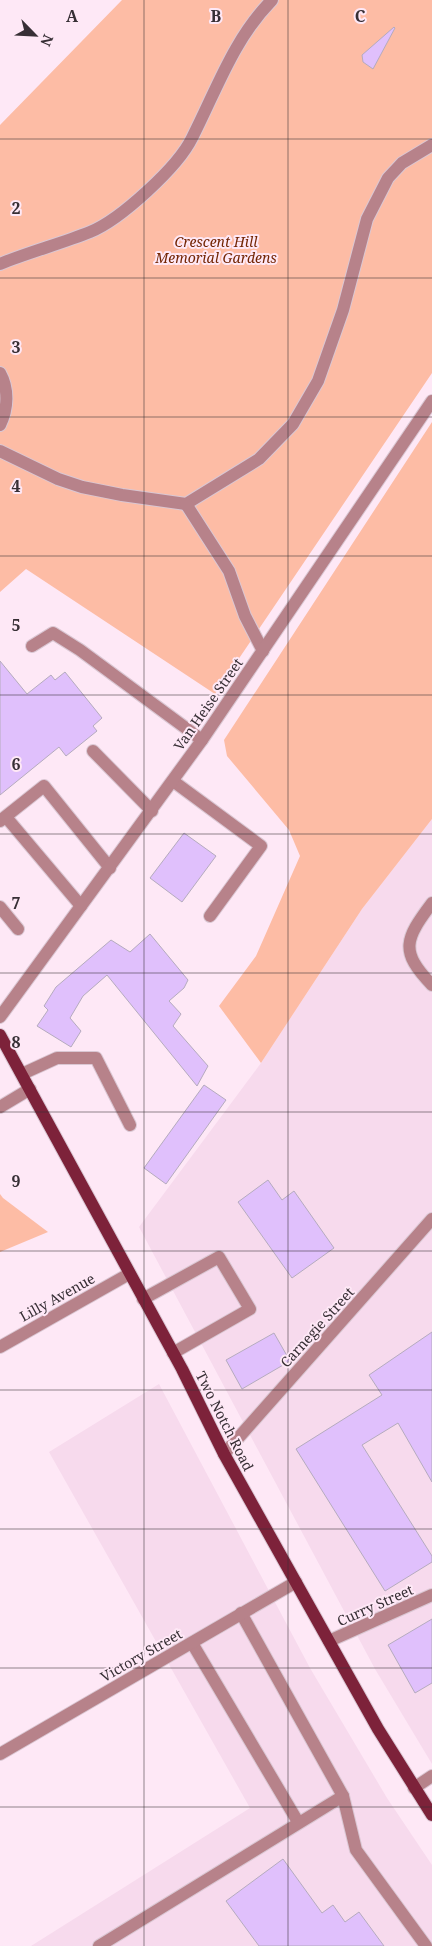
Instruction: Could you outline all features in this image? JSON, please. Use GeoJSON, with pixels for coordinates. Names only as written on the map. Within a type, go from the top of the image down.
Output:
{"type":"FeatureCollection","features":[{"type":"Feature","properties":{"kind":"main road","name":"Two Notch Road"},"geometry":{"type":"LineString","coordinates":[[0,1035],[173,1353],[224,1454],[329,1641],[414,1788],[432,1815]]}},
{"type":"Feature","properties":{"kind":"street"},"geometry":{"type":"LineString","coordinates":[[0,264],[91,232],[122,212],[159,180],[192,140],[235,48],[260,12],[272,0]]}},
{"type":"Feature","properties":{"kind":"street"},"geometry":{"type":"LineString","coordinates":[[0,451],[58,479],[82,487],[186,504],[259,459],[293,424],[318,381],[343,310],[367,219],[388,178],[402,164],[432,146]]}},
{"type":"Feature","properties":{"kind":"street"},"geometry":{"type":"LineString","coordinates":[[0,373],[6,396],[4,417],[0,425]]}},
{"type":"Feature","properties":{"kind":"street","name":"Van Heise Street"},"geometry":{"type":"LineString","coordinates":[[0,1017],[202,740],[432,401]]}},
{"type":"Feature","properties":{"kind":"street"},"geometry":{"type":"LineString","coordinates":[[186,504],[229,571],[244,616],[263,651]]}},
{"type":"Feature","properties":{"kind":"street"},"geometry":{"type":"LineString","coordinates":[[32,646],[53,633],[80,650],[202,740]]}},
{"type":"Feature","properties":{"kind":"street"},"geometry":{"type":"LineString","coordinates":[[93,751],[152,811]]}},
{"type":"Feature","properties":{"kind":"street"},"geometry":{"type":"LineString","coordinates":[[173,781],[261,846],[210,916]]}},
{"type":"Feature","properties":{"kind":"street"},"geometry":{"type":"LineString","coordinates":[[82,906],[3,819],[44,786],[110,868]]}},
{"type":"Feature","properties":{"kind":"street"},"geometry":{"type":"LineString","coordinates":[[432,904],[417,923],[410,940],[410,957],[419,972],[432,985]]}},
{"type":"Feature","properties":{"kind":"street"},"geometry":{"type":"LineString","coordinates":[[0,906],[18,929]]}},
{"type":"Feature","properties":{"kind":"street"},"geometry":{"type":"LineString","coordinates":[[22,1074],[57,1058],[96,1058],[130,1125]]}},
{"type":"Feature","properties":{"kind":"street"},"geometry":{"type":"LineString","coordinates":[[0,1107],[30,1089]]}},
{"type":"Feature","properties":{"kind":"street","name":"Carnegie Street"},"geometry":{"type":"LineString","coordinates":[[224,1454],[432,1219]]}},
{"type":"Feature","properties":{"kind":"street"},"geometry":{"type":"LineString","coordinates":[[143,1299],[219,1257],[250,1308],[173,1353]]}},
{"type":"Feature","properties":{"kind":"street","name":"Lilly Avenue"},"geometry":{"type":"LineString","coordinates":[[0,1347],[130,1274]]}},
{"type":"Feature","properties":{"kind":"street","name":"Victory Street"},"geometry":{"type":"LineString","coordinates":[[0,1754],[296,1582]]}},
{"type":"Feature","properties":{"kind":"street","name":"Curry Street"},"geometry":{"type":"LineString","coordinates":[[329,1641],[432,1595]]}},
{"type":"Feature","properties":{"kind":"street"},"geometry":{"type":"LineString","coordinates":[[241,1613],[343,1796],[356,1850],[426,1946]]}},
{"type":"Feature","properties":{"kind":"street"},"geometry":{"type":"LineString","coordinates":[[192,1643],[298,1822]]}},
{"type":"Feature","properties":{"kind":"street"},"geometry":{"type":"LineString","coordinates":[[414,1788],[432,1776]]}},
{"type":"Feature","properties":{"kind":"street"},"geometry":{"type":"LineString","coordinates":[[100,1946],[298,1822],[343,1796]]}},
{"type":"Feature","properties":{"kind":"shaded area"},"geometry":{"type":"Polygon","coordinates":[[[432,819],[432,1764],[375,1669],[139,1227],[261,1063],[362,909],[432,819]]]}},
{"type":"Feature","properties":{"kind":"shaded area"},"geometry":{"type":"Polygon","coordinates":[[[159,1384],[310,1668],[387,1798],[432,1865],[432,1946],[31,1946],[250,1808],[49,1452],[159,1384]]]}},
{"type":"Feature","properties":{"kind":"green space","name":"Crescent Hill Memorial Gardens"},"geometry":{"type":"Polygon","coordinates":[[[122,0],[432,0],[432,373],[215,694],[26,569],[0,592],[0,125],[122,0]]]}},
{"type":"Feature","properties":{"kind":"green space"},"geometry":{"type":"Polygon","coordinates":[[[432,422],[432,819],[362,909],[261,1063],[219,1006],[256,956],[300,856],[289,830],[227,756],[224,740],[432,422]]]}},
{"type":"Feature","properties":{"kind":"green space"},"geometry":{"type":"Polygon","coordinates":[[[0,1194],[3,1198],[48,1232],[0,1252],[0,1194]]]}},
{"type":"Feature","properties":{"kind":"building"},"geometry":{"type":"Polygon","coordinates":[[[394,27],[373,69],[363,62],[362,55],[394,27]]]}},
{"type":"Feature","properties":{"kind":"building"},"geometry":{"type":"Polygon","coordinates":[[[0,661],[27,694],[51,675],[55,680],[65,672],[102,718],[93,726],[97,731],[66,756],[59,747],[0,795],[0,661]]]}},
{"type":"Feature","properties":{"kind":"building"},"geometry":{"type":"Polygon","coordinates":[[[184,833],[216,856],[182,902],[150,878],[184,833]]]}},
{"type":"Feature","properties":{"kind":"building"},"geometry":{"type":"Polygon","coordinates":[[[150,934],[188,980],[184,988],[169,1001],[181,1014],[173,1026],[208,1066],[197,1086],[107,975],[83,996],[70,1018],[81,1031],[71,1047],[37,1026],[48,1010],[44,1006],[56,987],[111,940],[130,952],[150,934]]]}},
{"type":"Feature","properties":{"kind":"building"},"geometry":{"type":"Polygon","coordinates":[[[204,1085],[226,1100],[166,1184],[144,1168],[204,1085]]]}},
{"type":"Feature","properties":{"kind":"building"},"geometry":{"type":"Polygon","coordinates":[[[268,1180],[282,1200],[294,1191],[334,1248],[292,1278],[238,1202],[268,1180]]]}},
{"type":"Feature","properties":{"kind":"building"},"geometry":{"type":"Polygon","coordinates":[[[432,1332],[432,1482],[398,1423],[362,1445],[432,1556],[432,1562],[385,1591],[296,1449],[382,1395],[369,1375],[432,1332]]]}},
{"type":"Feature","properties":{"kind":"building"},"geometry":{"type":"Polygon","coordinates":[[[274,1333],[290,1361],[242,1389],[226,1360],[274,1333]]]}},
{"type":"Feature","properties":{"kind":"building"},"geometry":{"type":"Polygon","coordinates":[[[432,1619],[432,1683],[415,1693],[388,1645],[432,1619]]]}},
{"type":"Feature","properties":{"kind":"building"},"geometry":{"type":"Polygon","coordinates":[[[283,1859],[322,1913],[333,1905],[345,1922],[359,1912],[384,1946],[259,1946],[226,1901],[283,1859]]]}}]}
